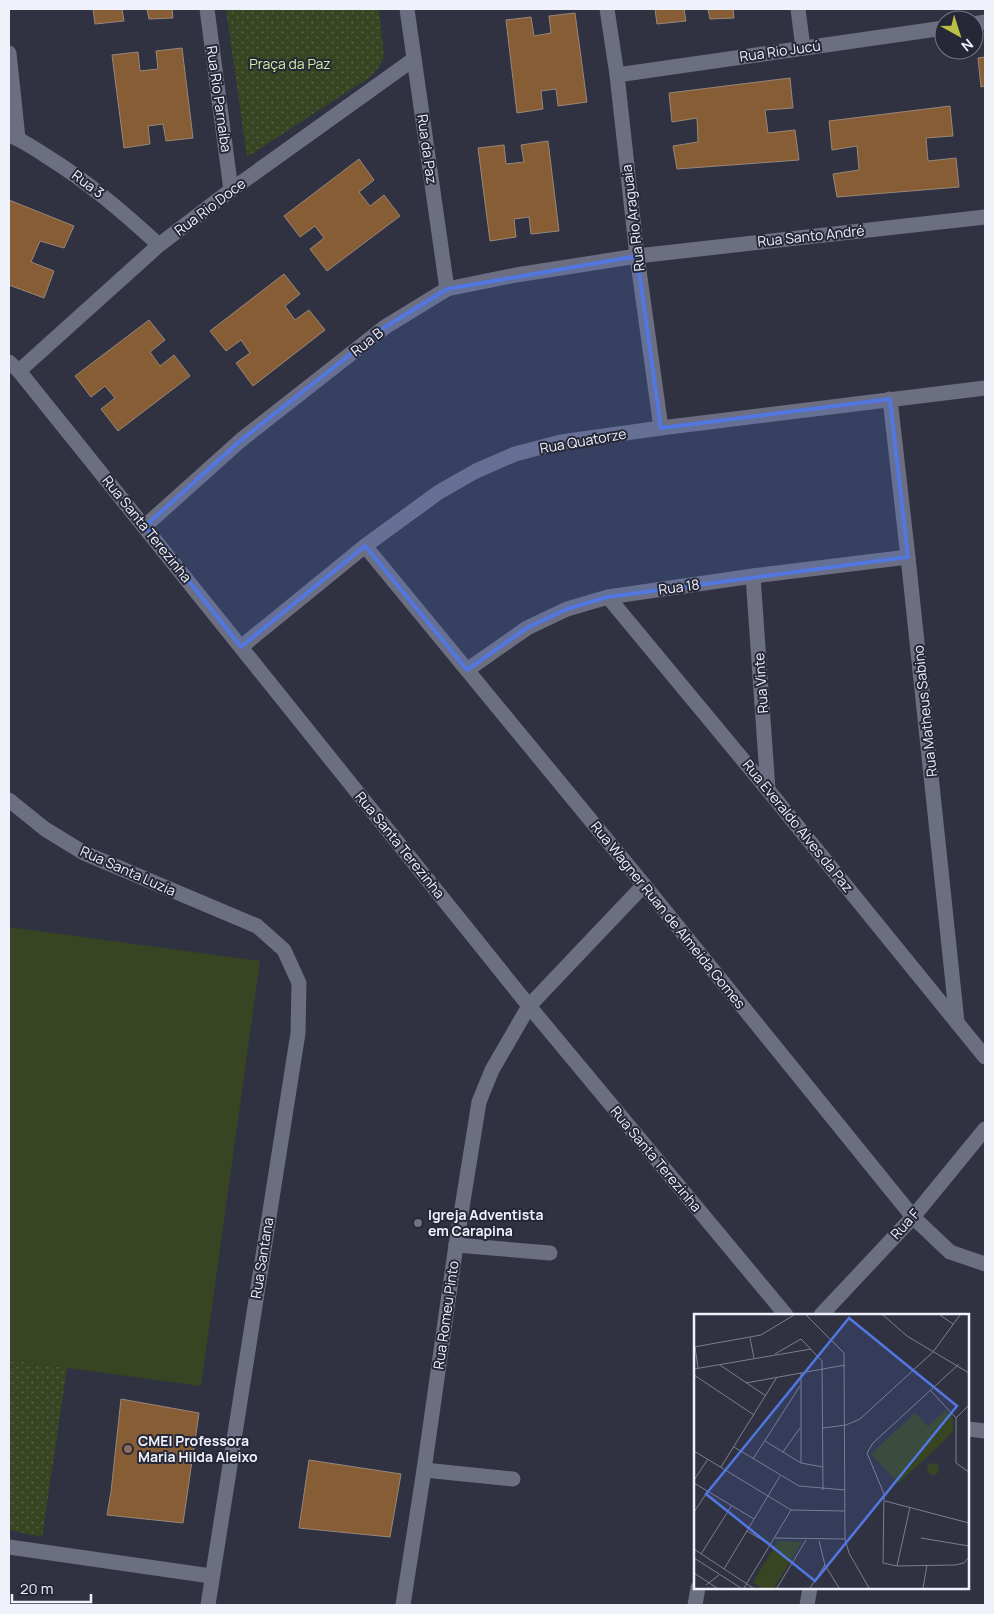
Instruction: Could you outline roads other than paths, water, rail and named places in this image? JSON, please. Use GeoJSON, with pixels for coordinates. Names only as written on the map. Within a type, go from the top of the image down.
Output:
{"type":"FeatureCollection","features":[{"type":"Feature","properties":{"kind":"street","name":"Rua Rio Parnaíba"},"geometry":{"type":"LineString","coordinates":[[207,9],[231,190]]}},
{"type":"Feature","properties":{"kind":"street","name":"Rua da Paz"},"geometry":{"type":"LineString","coordinates":[[407,9],[447,289]]}},
{"type":"Feature","properties":{"kind":"street","name":"Rua Rio Araguaia"},"geometry":{"type":"LineString","coordinates":[[607,9],[617,75],[637,256],[661,428]]}},
{"type":"Feature","properties":{"kind":"street"},"geometry":{"type":"LineString","coordinates":[[798,9],[803,48]]}},
{"type":"Feature","properties":{"kind":"street","name":"Rua Rio Jucú"},"geometry":{"type":"LineString","coordinates":[[617,75],[934,29]]}},
{"type":"Feature","properties":{"kind":"street"},"geometry":{"type":"LineString","coordinates":[[9,53],[14,136]]}},
{"type":"Feature","properties":{"kind":"street","name":"Rua Rio Doce"},"geometry":{"type":"LineString","coordinates":[[14,367],[159,245],[231,190],[414,59]]}},
{"type":"Feature","properties":{"kind":"street","name":"Rua 3"},"geometry":{"type":"LineString","coordinates":[[14,136],[66,168],[114,205],[159,245]]}},
{"type":"Feature","properties":{"kind":"street","name":"Rua Santo André"},"geometry":{"type":"LineString","coordinates":[[637,256],[985,217]]}},
{"type":"Feature","properties":{"kind":"street","name":"Rua B"},"geometry":{"type":"LineString","coordinates":[[145,526],[256,428],[386,327],[447,289],[516,275],[637,256]]}},
{"type":"Feature","properties":{"kind":"street","name":"Rua Santa Terezinha"},"geometry":{"type":"LineString","coordinates":[[14,367],[145,526],[529,1006],[785,1314]]}},
{"type":"Feature","properties":{"kind":"street","name":"Rua Quatorze"},"geometry":{"type":"LineString","coordinates":[[241,647],[365,546],[439,492],[476,471],[515,454],[561,442],[985,388]]}},
{"type":"Feature","properties":{"kind":"street","name":"Rua Matheus Sabino"},"geometry":{"type":"LineString","coordinates":[[890,399],[957,1022]]}},
{"type":"Feature","properties":{"kind":"street","name":"Rua Wagner Ruan de Almeida Gomes"},"geometry":{"type":"LineString","coordinates":[[365,546],[644,884],[913,1217],[950,1252],[985,1264]]}},
{"type":"Feature","properties":{"kind":"street","name":"Rua 18"},"geometry":{"type":"LineString","coordinates":[[467,670],[527,628],[567,609],[608,597],[754,576],[908,557]]}},
{"type":"Feature","properties":{"kind":"street","name":"Rua Vinte"},"geometry":{"type":"LineString","coordinates":[[754,576],[768,790]]}},
{"type":"Feature","properties":{"kind":"street","name":"Rua Everaldo Alves da Paz"},"geometry":{"type":"LineString","coordinates":[[608,597],[985,1057]]}},
{"type":"Feature","properties":{"kind":"street","name":"Rua Santa Luzia"},"geometry":{"type":"LineString","coordinates":[[9,800],[45,829],[84,853],[257,926]]}},
{"type":"Feature","properties":{"kind":"street","name":"Rua Romeu Pinto"},"geometry":{"type":"LineString","coordinates":[[404,1605],[456,1245],[480,1102],[492,1070],[529,1006],[644,884]]}},
{"type":"Feature","properties":{"kind":"street","name":"Rua Santana"},"geometry":{"type":"LineString","coordinates":[[208,1605],[211,1576],[298,1033],[298,983],[284,950],[257,926]]}},
{"type":"Feature","properties":{"kind":"street","name":"Rua F"},"geometry":{"type":"LineString","coordinates":[[821,1314],[913,1217],[985,1129]]}},
{"type":"Feature","properties":{"kind":"street"},"geometry":{"type":"LineString","coordinates":[[456,1245],[550,1253]]}},
{"type":"Feature","properties":{"kind":"street"},"geometry":{"type":"LineString","coordinates":[[969,1429],[985,1431]]}},
{"type":"Feature","properties":{"kind":"street"},"geometry":{"type":"LineString","coordinates":[[424,1470],[513,1479]]}},
{"type":"Feature","properties":{"kind":"street"},"geometry":{"type":"LineString","coordinates":[[9,1547],[211,1576]]}},
{"type":"Feature","properties":{"kind":"street"},"geometry":{"type":"LineString","coordinates":[[695,1605],[698,1589]]}},
{"type":"Feature","properties":{"kind":"street"},"geometry":{"type":"LineString","coordinates":[[807,1605],[810,1589]]}},
{"type":"Feature","properties":{"kind":"place","name":"Igreja Adventista em Carapina"},"geometry":{"type":"Point","coordinates":[418,1223]}},
{"type":"Feature","properties":{"kind":"place","name":"CMEI Professora Maria Hilda Aleixo"},"geometry":{"type":"Point","coordinates":[128,1449]}},
{"type":"Feature","properties":{"kind":"park label","name":"Praça da Paz"},"geometry":{"type":"Point","coordinates":[290,64]}}]}
